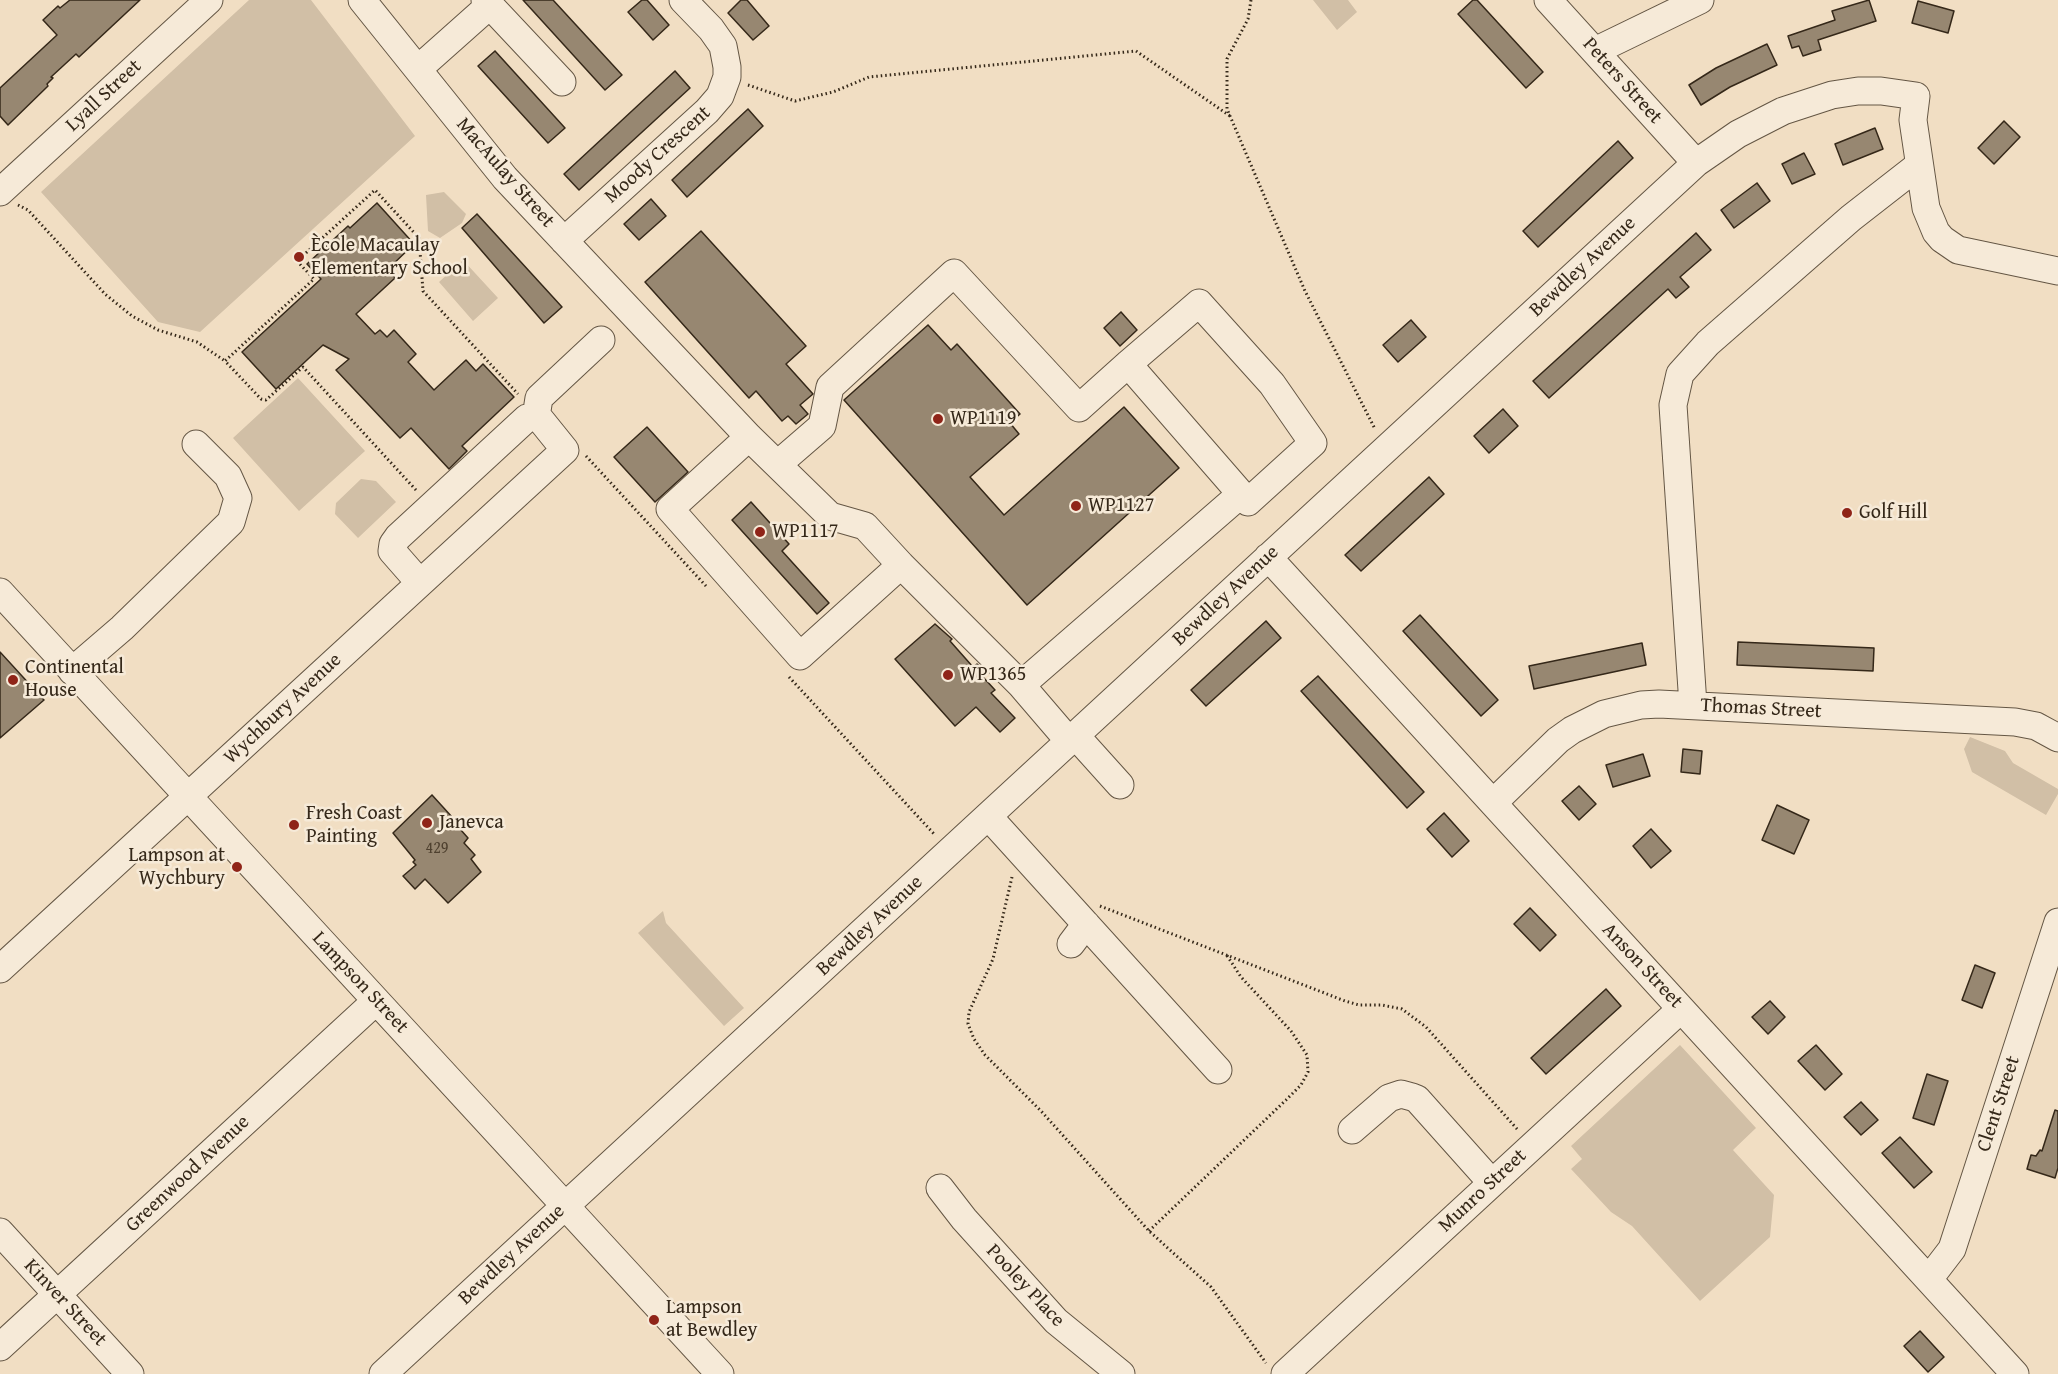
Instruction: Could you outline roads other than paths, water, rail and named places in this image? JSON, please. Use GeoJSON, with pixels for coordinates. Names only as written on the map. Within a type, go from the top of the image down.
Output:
{"type":"FeatureCollection","features":[{"type":"Feature","properties":{"kind":"street","name":"Lyall Street"},"geometry":{"type":"LineString","coordinates":[[5,196],[209,0]]}},
{"type":"Feature","properties":{"kind":"street","name":"MacAulay Street"},"geometry":{"type":"LineString","coordinates":[[362,0],[498,170],[749,437],[830,516],[865,526],[1120,785]]}},
{"type":"Feature","properties":{"kind":"street","name":"Moody Crescent"},"geometry":{"type":"LineString","coordinates":[[564,241],[720,96],[727,77],[723,46],[711,29],[683,0]]}},
{"type":"Feature","properties":{"kind":"street","name":"Peters Street"},"geometry":{"type":"LineString","coordinates":[[1548,0],[1696,163]]}},
{"type":"Feature","properties":{"kind":"street"},"geometry":{"type":"LineString","coordinates":[[1595,51],[1700,0]]}},
{"type":"Feature","properties":{"kind":"street"},"geometry":{"type":"LineString","coordinates":[[418,69],[487,3],[562,82]]}},
{"type":"Feature","properties":{"kind":"street","name":"Bewdley Avenue"},"geometry":{"type":"LineString","coordinates":[[383,1374],[1696,163],[1738,134],[1783,111],[1832,95],[1858,91],[1881,91],[1916,96],[1913,120],[1919,165],[1930,221],[1936,232],[1958,250],[2058,272]]}},
{"type":"Feature","properties":{"kind":"street"},"geometry":{"type":"LineString","coordinates":[[1694,705],[1673,405],[1680,374],[1708,343],[1851,218],[1919,165]]}},
{"type":"Feature","properties":{"kind":"street"},"geometry":{"type":"LineString","coordinates":[[778,464],[822,426],[830,387],[954,273],[1079,408],[1128,364],[1199,303],[1272,384],[1313,443],[1248,502],[1128,364]]}},
{"type":"Feature","properties":{"kind":"street"},"geometry":{"type":"LineString","coordinates":[[420,583],[395,556],[392,551],[393,543],[527,418],[529,407],[601,340]]}},
{"type":"Feature","properties":{"kind":"street","name":"Wychbury Avenue"},"geometry":{"type":"LineString","coordinates":[[0,969],[565,450],[529,407]]}},
{"type":"Feature","properties":{"kind":"street"},"geometry":{"type":"LineString","coordinates":[[749,437],[670,509],[800,656],[901,565]]}},
{"type":"Feature","properties":{"kind":"street"},"geometry":{"type":"LineString","coordinates":[[72,671],[122,628],[231,522],[238,498],[228,476],[196,444]]}},
{"type":"Feature","properties":{"kind":"street"},"geometry":{"type":"LineString","coordinates":[[1021,685],[1241,494]]}},
{"type":"Feature","properties":{"kind":"street","name":"Anson Street"},"geometry":{"type":"LineString","coordinates":[[1268,557],[2015,1374]]}},
{"type":"Feature","properties":{"kind":"street","name":"Lampson Street"},"geometry":{"type":"LineString","coordinates":[[0,592],[720,1374]]}},
{"type":"Feature","properties":{"kind":"street","name":"Thomas Street"},"geometry":{"type":"LineString","coordinates":[[1492,803],[1558,740],[1588,721],[1613,711],[1641,705],[1694,705],[2015,722],[2036,726],[2058,738]]}},
{"type":"Feature","properties":{"kind":"street"},"geometry":{"type":"LineString","coordinates":[[988,816],[1218,1070]]}},
{"type":"Feature","properties":{"kind":"street","name":"Clent Street"},"geometry":{"type":"LineString","coordinates":[[1929,1279],[1952,1249],[2058,922]]}},
{"type":"Feature","properties":{"kind":"street","name":"Greenwood Avenue"},"geometry":{"type":"LineString","coordinates":[[0,1347],[376,1002]]}},
{"type":"Feature","properties":{"kind":"street","name":"Munro Street"},"geometry":{"type":"LineString","coordinates":[[1276,1369],[1492,1183],[1681,1009]]}},
{"type":"Feature","properties":{"kind":"street"},"geometry":{"type":"LineString","coordinates":[[1352,1130],[1389,1098],[1401,1094],[1412,1097],[1417,1099],[1492,1183]]}},
{"type":"Feature","properties":{"kind":"street","name":"Pooley Place"},"geometry":{"type":"LineString","coordinates":[[940,1188],[964,1219],[1056,1321],[1120,1374]]}},
{"type":"Feature","properties":{"kind":"street","name":"Kinver Street"},"geometry":{"type":"LineString","coordinates":[[0,1232],[130,1374]]}},
{"type":"Feature","properties":{"kind":"place","name":"Ècole Macaulay Elementary School"},"geometry":{"type":"Point","coordinates":[299,257]}},
{"type":"Feature","properties":{"kind":"place","name":"WP1119"},"geometry":{"type":"Point","coordinates":[938,419]}},
{"type":"Feature","properties":{"kind":"place","name":"WP1127"},"geometry":{"type":"Point","coordinates":[1076,506]}},
{"type":"Feature","properties":{"kind":"place","name":"Golf Hill"},"geometry":{"type":"Point","coordinates":[1847,513]}},
{"type":"Feature","properties":{"kind":"place","name":"WP1117"},"geometry":{"type":"Point","coordinates":[760,532]}},
{"type":"Feature","properties":{"kind":"place","name":"WP1365"},"geometry":{"type":"Point","coordinates":[948,675]}},
{"type":"Feature","properties":{"kind":"place","name":"Continental House"},"geometry":{"type":"Point","coordinates":[13,680]}},
{"type":"Feature","properties":{"kind":"place","name":"Janevca"},"geometry":{"type":"Point","coordinates":[427,823]}},
{"type":"Feature","properties":{"kind":"place","name":"Fresh Coast Painting"},"geometry":{"type":"Point","coordinates":[294,825]}},
{"type":"Feature","properties":{"kind":"place","name":"Lampson at Wychbury"},"geometry":{"type":"Point","coordinates":[237,867]}},
{"type":"Feature","properties":{"kind":"place","name":"Lampson at Bewdley"},"geometry":{"type":"Point","coordinates":[654,1320]}}]}
